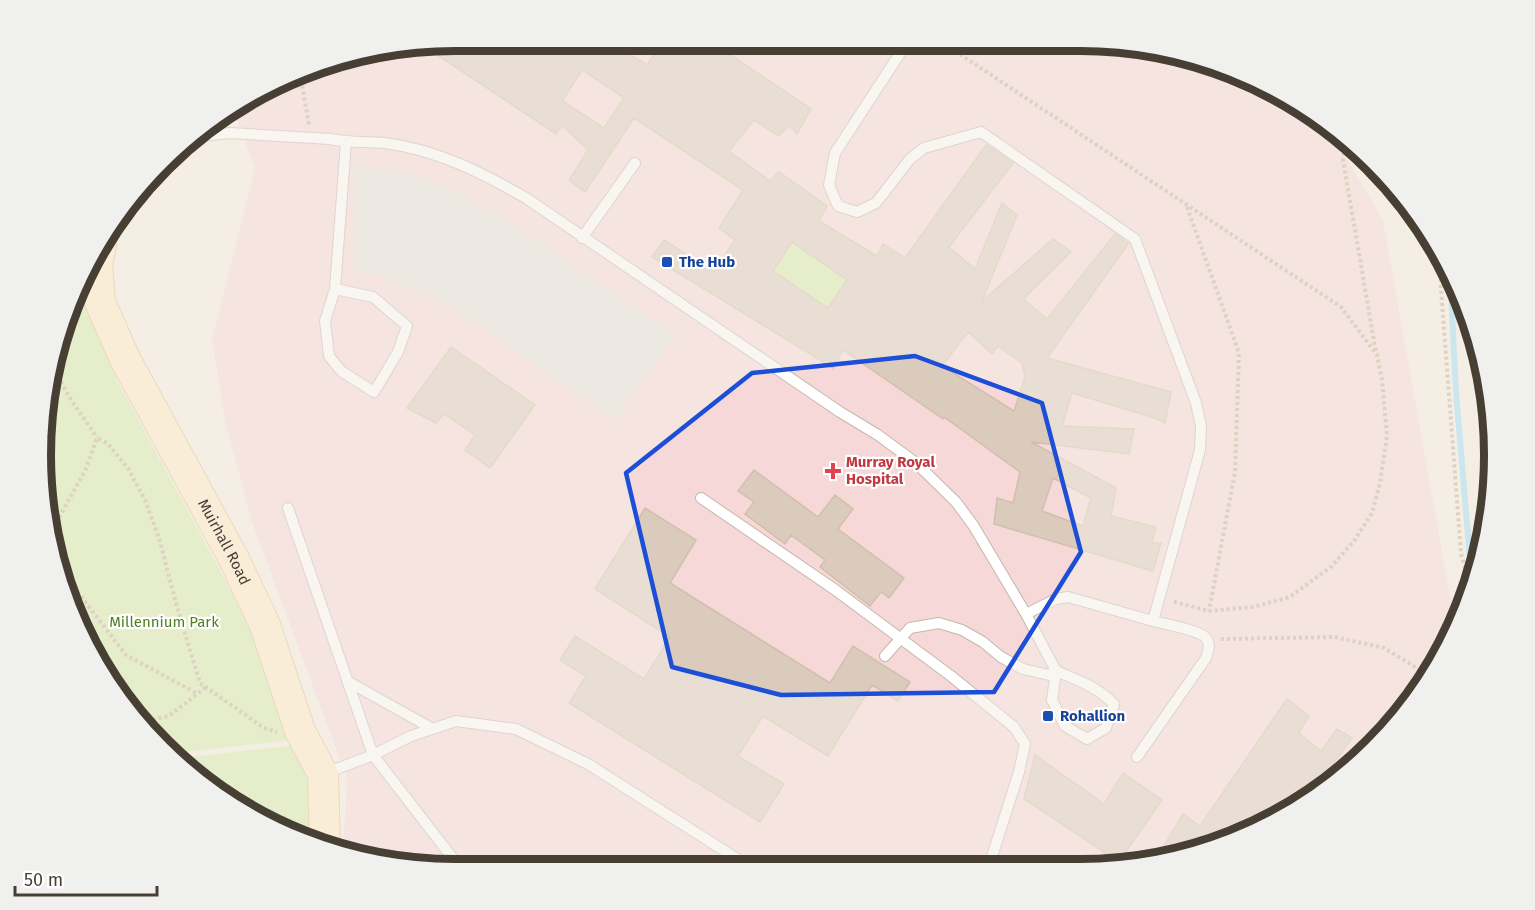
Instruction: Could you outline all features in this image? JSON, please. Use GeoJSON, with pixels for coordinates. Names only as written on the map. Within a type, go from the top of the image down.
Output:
{"type":"FeatureCollection","features":[{"type":"Feature","properties":{"kind":"street","name":"Muirhall Road"},"geometry":{"type":"LineString","coordinates":[[98,266],[100,302],[124,359],[234,559],[265,625],[300,731],[323,774],[325,838]]}},
{"type":"Feature","properties":{"kind":"lane"},"geometry":{"type":"LineString","coordinates":[[901,51],[835,153],[829,184],[838,206],[857,212],[876,203],[910,159],[924,148],[981,132],[1135,239],[1196,403],[1201,426],[1200,450],[1153,621]]}},
{"type":"Feature","properties":{"kind":"lane"},"geometry":{"type":"LineString","coordinates":[[207,135],[230,133],[384,143],[450,159],[481,172],[526,198],[582,238],[710,321],[840,412],[878,435],[916,463],[956,502],[973,525],[1026,614],[1056,671],[1052,700],[1065,726],[1087,739],[1106,728],[1114,704],[1102,691],[1056,671]]}},
{"type":"Feature","properties":{"kind":"lane"},"geometry":{"type":"LineString","coordinates":[[335,289],[373,297],[407,326],[398,352],[374,392],[341,371],[328,356],[325,321],[335,289],[346,142]]}},
{"type":"Feature","properties":{"kind":"lane"},"geometry":{"type":"LineString","coordinates":[[582,238],[635,163]]}},
{"type":"Feature","properties":{"kind":"lane"},"geometry":{"type":"LineString","coordinates":[[701,498],[901,639],[1014,727],[1024,744],[1019,772],[990,859]]}},
{"type":"Feature","properties":{"kind":"lane"},"geometry":{"type":"LineString","coordinates":[[288,508],[373,755],[453,859]]}},
{"type":"Feature","properties":{"kind":"lane"},"geometry":{"type":"LineString","coordinates":[[1026,614],[1056,598],[1068,597],[1206,638],[1209,648],[1206,657],[1137,757]]}},
{"type":"Feature","properties":{"kind":"lane"},"geometry":{"type":"LineString","coordinates":[[885,656],[910,628],[939,623],[962,630],[1023,669],[1049,675],[1056,671]]}},
{"type":"Feature","properties":{"kind":"lane"},"geometry":{"type":"LineString","coordinates":[[347,681],[433,729]]}},
{"type":"Feature","properties":{"kind":"lane"},"geometry":{"type":"LineString","coordinates":[[323,774],[373,755],[411,736],[456,721],[516,729],[588,764],[737,859]]}},
{"type":"Feature","properties":{"kind":"path"},"geometry":{"type":"LineString","coordinates":[[955,51],[1341,307],[1377,355]]}},
{"type":"Feature","properties":{"kind":"path"},"geometry":{"type":"LineString","coordinates":[[301,81],[311,137]]}},
{"type":"Feature","properties":{"kind":"path"},"geometry":{"type":"LineString","coordinates":[[1159,598],[1209,611],[1253,607],[1290,597],[1332,566],[1354,541],[1372,513],[1380,483],[1387,436],[1382,380],[1343,160],[1345,150]]}},
{"type":"Feature","properties":{"kind":"path"},"geometry":{"type":"LineString","coordinates":[[1187,206],[1239,353],[1235,472],[1209,611]]}},
{"type":"Feature","properties":{"kind":"path"},"geometry":{"type":"LineString","coordinates":[[1440,272],[1461,554],[1466,573]]}},
{"type":"Feature","properties":{"kind":"path"},"geometry":{"type":"LineString","coordinates":[[59,376],[97,438],[107,443],[128,468],[146,500],[200,683],[264,728],[290,735],[300,731]]}},
{"type":"Feature","properties":{"kind":"path"},"geometry":{"type":"LineString","coordinates":[[56,520],[85,471],[97,438]]}},
{"type":"Feature","properties":{"kind":"path"},"geometry":{"type":"LineString","coordinates":[[72,584],[126,655],[198,694]]}},
{"type":"Feature","properties":{"kind":"path"},"geometry":{"type":"LineString","coordinates":[[1206,638],[1335,637],[1384,648],[1421,671]]}},
{"type":"Feature","properties":{"kind":"path"},"geometry":{"type":"LineString","coordinates":[[150,720],[169,716],[206,687]]}},
{"type":"Feature","properties":{"kind":"highlighted area"},"geometry":{"type":"Polygon","coordinates":[[[915,356],[1042,403],[1081,552],[994,692],[781,695],[672,667],[626,473],[752,373],[915,356]]]}},
{"type":"Feature","properties":{"kind":"shaded area","name":"Murray Royal Hospital"},"geometry":{"type":"Polygon","coordinates":[[[455,51],[1080,51],[1133,54],[1210,72],[1282,105],[1338,144],[1383,220],[1449,591],[1455,606],[1430,657],[1401,701],[1366,741],[1326,776],[1282,805],[1235,828],[1210,838],[1159,851],[1133,856],[1080,859],[455,859],[402,856],[343,843],[347,778],[252,522],[225,421],[212,340],[255,167],[235,116],[276,93],[325,72],[402,54],[455,51]]]}},
{"type":"Feature","properties":{"kind":"shaded area"},"geometry":{"type":"Polygon","coordinates":[[[353,164],[393,170],[437,182],[503,218],[676,335],[614,420],[458,311],[426,294],[378,276],[354,272],[353,164]]]}},
{"type":"Feature","properties":{"kind":"green space"},"geometry":{"type":"Polygon","coordinates":[[[792,242],[847,280],[828,308],[773,271],[792,242]]]}},
{"type":"Feature","properties":{"kind":"green space","name":"Millennium Park"},"geometry":{"type":"Polygon","coordinates":[[[86,291],[92,318],[118,382],[241,609],[267,669],[292,740],[182,752],[134,701],[93,634],[72,585],[65,560],[54,508],[51,455],[54,402],[59,376],[72,325],[86,291]]]}},
{"type":"Feature","properties":{"kind":"green space"},"geometry":{"type":"Polygon","coordinates":[[[305,740],[319,836],[253,805],[209,776],[187,757],[288,746],[305,740]]]}},
{"type":"Feature","properties":{"kind":"building","name":"Murray Royal Hospital"},"geometry":{"type":"Polygon","coordinates":[[[455,51],[624,51],[647,65],[656,51],[725,51],[811,109],[797,134],[789,125],[779,136],[754,120],[729,151],[770,181],[779,172],[827,206],[819,221],[877,256],[883,244],[905,258],[986,145],[1013,163],[949,247],[975,269],[1002,203],[1017,215],[982,301],[1053,239],[1071,252],[1023,299],[1047,319],[1115,234],[1128,244],[1047,358],[1171,392],[1165,423],[1072,393],[1062,426],[1134,429],[1129,454],[1031,442],[1116,488],[1111,516],[1156,527],[1152,543],[1161,543],[1153,571],[994,524],[997,498],[1013,503],[1020,472],[944,417],[943,419],[843,350],[833,368],[652,257],[664,240],[714,272],[735,240],[719,228],[743,190],[634,118],[585,192],[569,180],[588,150],[562,125],[556,134],[436,54],[438,52],[455,51]],[[582,70],[562,101],[604,128],[624,98],[582,70]],[[792,242],[773,271],[828,308],[847,280],[792,242]],[[968,332],[942,366],[1014,411],[1025,377],[1022,363],[998,346],[992,354],[968,332]],[[1053,478],[1042,511],[1083,526],[1091,498],[1053,478]]]}},
{"type":"Feature","properties":{"kind":"building"},"geometry":{"type":"Polygon","coordinates":[[[451,347],[535,405],[490,468],[465,450],[475,435],[444,414],[436,423],[407,408],[451,347]]]}},
{"type":"Feature","properties":{"kind":"building"},"geometry":{"type":"Polygon","coordinates":[[[754,470],[818,517],[835,495],[853,509],[838,529],[904,578],[889,598],[881,592],[870,606],[820,567],[825,560],[791,535],[785,544],[745,514],[754,502],[738,491],[754,470]]]}},
{"type":"Feature","properties":{"kind":"building"},"geometry":{"type":"Polygon","coordinates":[[[645,508],[696,540],[670,583],[830,683],[853,646],[910,682],[898,701],[872,685],[828,756],[763,716],[738,756],[784,784],[760,822],[569,703],[586,676],[560,660],[575,636],[644,679],[670,637],[595,589],[645,508]]]}},
{"type":"Feature","properties":{"kind":"building"},"geometry":{"type":"Polygon","coordinates":[[[1287,699],[1309,716],[1299,733],[1321,751],[1337,729],[1352,738],[1323,778],[1282,805],[1210,838],[1161,851],[1183,814],[1200,826],[1287,699]]]}},
{"type":"Feature","properties":{"kind":"building"},"geometry":{"type":"Polygon","coordinates":[[[1035,755],[1104,804],[1123,773],[1162,800],[1123,857],[1112,858],[1024,799],[1035,755]]]}},
{"type":"Feature","properties":{"kind":"waterway"},"geometry":{"type":"LineString","coordinates":[[1451,296],[1456,392],[1470,560]]}},
{"type":"Feature","properties":{"kind":"place","name":"The Hub"},"geometry":{"type":"Point","coordinates":[667,262]}},
{"type":"Feature","properties":{"kind":"place","name":"Murray Royal Hospital"},"geometry":{"type":"Point","coordinates":[833,471]}},
{"type":"Feature","properties":{"kind":"place","name":"Rohallion"},"geometry":{"type":"Point","coordinates":[1048,716]}}]}
